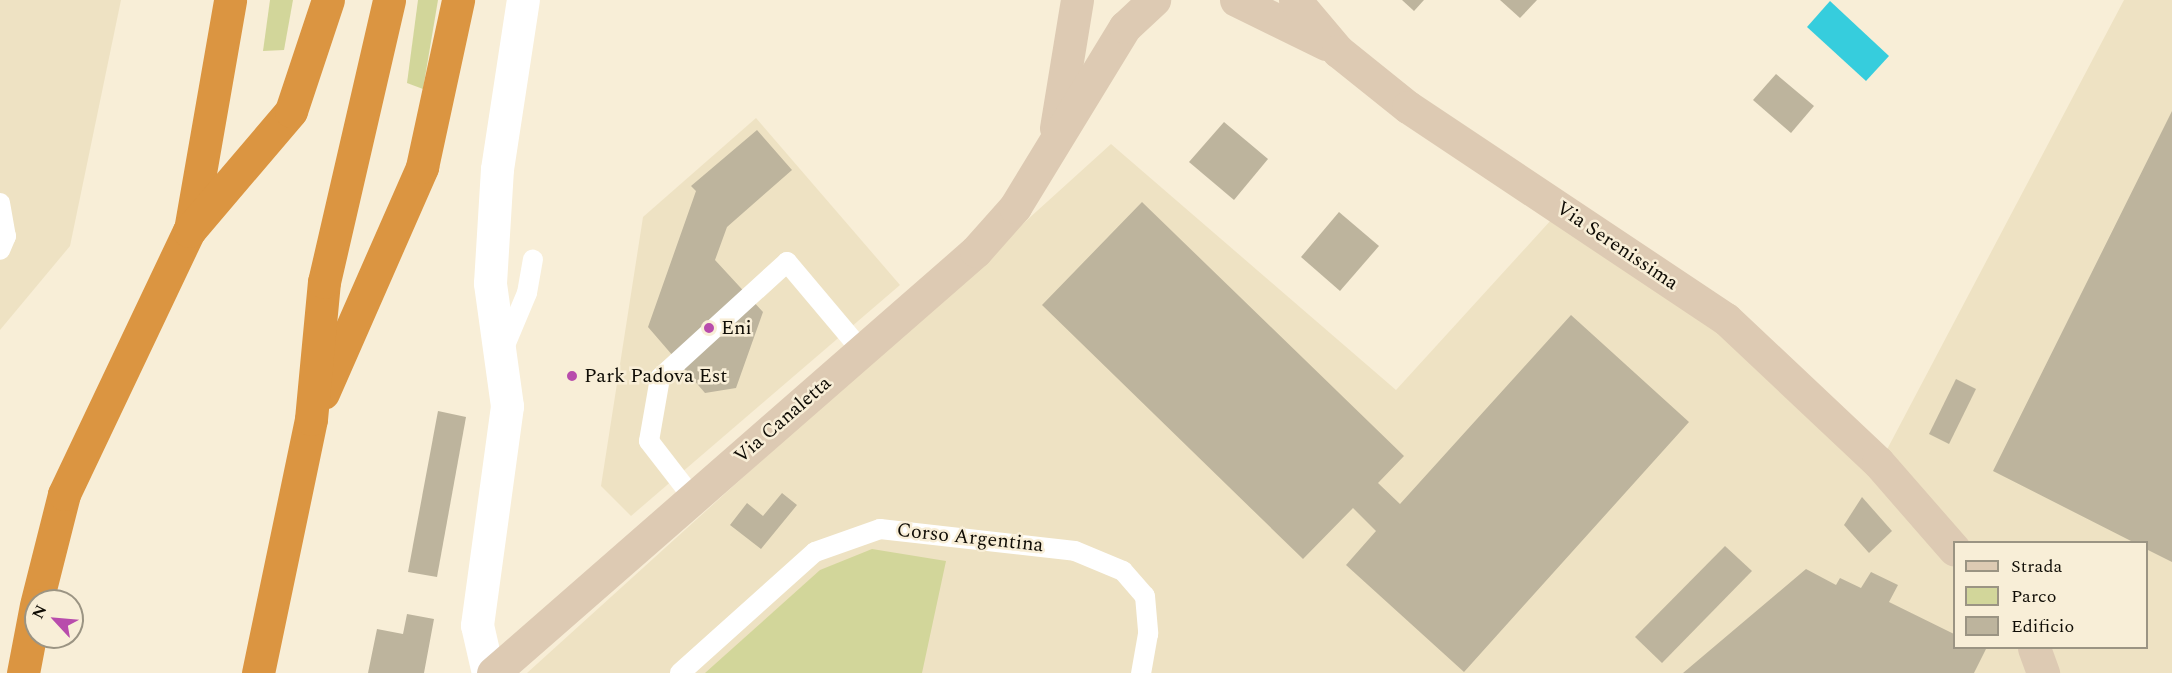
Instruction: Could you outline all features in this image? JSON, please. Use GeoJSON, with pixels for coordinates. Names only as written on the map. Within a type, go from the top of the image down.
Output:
{"type":"FeatureCollection","features":[{"type":"Feature","properties":{"kind":"highway"},"geometry":{"type":"LineString","coordinates":[[189,231],[230,0]]}},
{"type":"Feature","properties":{"kind":"highway"},"geometry":{"type":"LineString","coordinates":[[40,589],[64,494],[189,231],[291,111],[328,0]]}},
{"type":"Feature","properties":{"kind":"highway"},"geometry":{"type":"LineString","coordinates":[[258,673],[311,419],[324,282],[389,0]]}},
{"type":"Feature","properties":{"kind":"highway"},"geometry":{"type":"LineString","coordinates":[[311,419],[422,167],[458,0]]}},
{"type":"Feature","properties":{"kind":"highway"},"geometry":{"type":"LineString","coordinates":[[23,673],[27,649]]}},
{"type":"Feature","properties":{"kind":"street"},"geometry":{"type":"LineString","coordinates":[[488,673],[477,625],[507,406],[490,283],[496,181],[523,0]]}},
{"type":"Feature","properties":{"kind":"street","name":"Via Canaletta"},"geometry":{"type":"LineString","coordinates":[[1052,148],[1077,0]]}},
{"type":"Feature","properties":{"kind":"street","name":"Via Canaletta"},"geometry":{"type":"LineString","coordinates":[[493,673],[976,251],[1015,207],[1125,27],[1154,0]]}},
{"type":"Feature","properties":{"kind":"street","name":"Via Serenissima"},"geometry":{"type":"LineString","coordinates":[[1236,0],[1338,51]]}},
{"type":"Feature","properties":{"kind":"street","name":"Via Serenissima"},"geometry":{"type":"LineString","coordinates":[[1295,0],[1338,51],[1408,107],[1726,319],[1878,462],[1953,548]]}},
{"type":"Feature","properties":{"kind":"street"},"geometry":{"type":"LineString","coordinates":[[2034,649],[2043,673]]}},
{"type":"Feature","properties":{"kind":"lane"},"geometry":{"type":"LineString","coordinates":[[0,203],[6,236],[0,250]]}},
{"type":"Feature","properties":{"kind":"lane"},"geometry":{"type":"LineString","coordinates":[[500,358],[527,293],[533,260]]}},
{"type":"Feature","properties":{"kind":"lane"},"geometry":{"type":"LineString","coordinates":[[693,498],[649,441],[660,378],[787,262],[862,351]]}},
{"type":"Feature","properties":{"kind":"lane","name":"Corso Argentina"},"geometry":{"type":"LineString","coordinates":[[680,673],[815,552],[880,529],[1075,551],[1123,571],[1145,596],[1148,634],[1141,673]]}},
{"type":"Feature","properties":{"kind":"shaded area"},"geometry":{"type":"Polygon","coordinates":[[[0,0],[121,0],[70,246],[0,330],[0,0]]]}},
{"type":"Feature","properties":{"kind":"shaded area"},"geometry":{"type":"Polygon","coordinates":[[[2124,0],[2172,0],[2172,673],[527,673],[1111,144],[1396,390],[1562,208],[1882,459],[2124,0]]]}},
{"type":"Feature","properties":{"kind":"shaded area"},"geometry":{"type":"Polygon","coordinates":[[[756,118],[900,285],[631,516],[601,486],[643,217],[756,118]]]}},
{"type":"Feature","properties":{"kind":"green space"},"geometry":{"type":"Polygon","coordinates":[[[270,0],[293,0],[284,50],[263,51],[270,0]]]}},
{"type":"Feature","properties":{"kind":"green space"},"geometry":{"type":"Polygon","coordinates":[[[418,0],[438,0],[423,89],[407,83],[418,0]]]}},
{"type":"Feature","properties":{"kind":"green space"},"geometry":{"type":"Polygon","coordinates":[[[872,549],[946,561],[922,673],[705,673],[820,570],[872,549]]]}},
{"type":"Feature","properties":{"kind":"water"},"geometry":{"type":"Polygon","coordinates":[[[1830,1],[1889,56],[1866,81],[1807,27],[1830,1]]]}},
{"type":"Feature","properties":{"kind":"building"},"geometry":{"type":"Polygon","coordinates":[[[1402,0],[1424,0],[1414,11],[1402,0]]]}},
{"type":"Feature","properties":{"kind":"building"},"geometry":{"type":"Polygon","coordinates":[[[1500,0],[1537,0],[1520,18],[1500,0]]]}},
{"type":"Feature","properties":{"kind":"building"},"geometry":{"type":"Polygon","coordinates":[[[1776,74],[1814,106],[1791,133],[1753,100],[1776,74]]]}},
{"type":"Feature","properties":{"kind":"building"},"geometry":{"type":"Polygon","coordinates":[[[2172,111],[2172,562],[2148,550],[2148,541],[2131,541],[1993,471],[2172,111]]]}},
{"type":"Feature","properties":{"kind":"building"},"geometry":{"type":"Polygon","coordinates":[[[1224,122],[1268,159],[1234,200],[1189,162],[1224,122]]]}},
{"type":"Feature","properties":{"kind":"building"},"geometry":{"type":"Polygon","coordinates":[[[757,130],[792,170],[727,227],[715,260],[763,312],[736,388],[705,393],[648,327],[696,191],[691,186],[757,130]]]}},
{"type":"Feature","properties":{"kind":"building"},"geometry":{"type":"Polygon","coordinates":[[[1142,202],[1404,456],[1378,483],[1400,504],[1571,315],[1689,422],[1464,672],[1346,565],[1376,531],[1353,508],[1303,559],[1042,305],[1142,202]]]}},
{"type":"Feature","properties":{"kind":"building"},"geometry":{"type":"Polygon","coordinates":[[[1339,212],[1379,246],[1340,291],[1301,257],[1339,212]]]}},
{"type":"Feature","properties":{"kind":"building"},"geometry":{"type":"Polygon","coordinates":[[[1956,379],[1976,389],[1949,444],[1929,434],[1956,379]]]}},
{"type":"Feature","properties":{"kind":"building"},"geometry":{"type":"Polygon","coordinates":[[[438,411],[466,417],[437,577],[408,572],[438,411]]]}},
{"type":"Feature","properties":{"kind":"building"},"geometry":{"type":"Polygon","coordinates":[[[782,493],[797,505],[761,549],[730,525],[747,503],[763,516],[782,493]]]}},
{"type":"Feature","properties":{"kind":"building"},"geometry":{"type":"Polygon","coordinates":[[[1862,497],[1892,531],[1869,553],[1844,525],[1862,497]]]}},
{"type":"Feature","properties":{"kind":"building"},"geometry":{"type":"Polygon","coordinates":[[[1725,546],[1752,571],[1662,663],[1635,637],[1725,546]]]}},
{"type":"Feature","properties":{"kind":"building"},"geometry":{"type":"Polygon","coordinates":[[[1806,569],[1836,585],[1840,578],[1861,588],[1871,572],[1898,585],[1889,602],[1953,634],[1953,649],[1986,649],[1974,673],[1683,673],[1806,569]]]}},
{"type":"Feature","properties":{"kind":"building"},"geometry":{"type":"Polygon","coordinates":[[[407,614],[434,619],[424,673],[368,673],[377,629],[403,634],[407,614]]]}},
{"type":"Feature","properties":{"kind":"place","name":"Eni"},"geometry":{"type":"Point","coordinates":[709,328]}},
{"type":"Feature","properties":{"kind":"place","name":"Park Padova Est"},"geometry":{"type":"Point","coordinates":[572,376]}}]}
